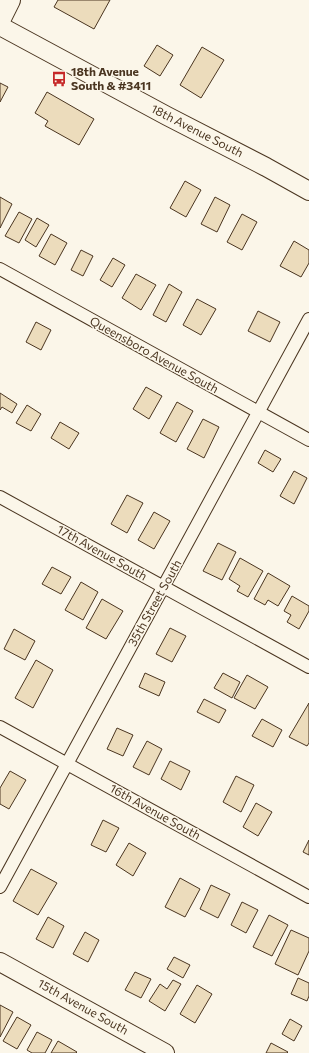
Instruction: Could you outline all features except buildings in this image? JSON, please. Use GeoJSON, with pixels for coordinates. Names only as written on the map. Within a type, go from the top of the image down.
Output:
{"type":"FeatureCollection","features":[{"type":"Feature","properties":{"kind":"highway"},"geometry":{"type":"LineString","coordinates":[[0,18],[9,0]]}},
{"type":"Feature","properties":{"kind":"street","name":"18th Avenue South"},"geometry":{"type":"LineString","coordinates":[[0,26],[309,191]]}},
{"type":"Feature","properties":{"kind":"street","name":"Queensboro Avenue South"},"geometry":{"type":"LineString","coordinates":[[0,269],[309,440]]}},
{"type":"Feature","properties":{"kind":"street","name":"35th Street South"},"geometry":{"type":"LineString","coordinates":[[0,887],[309,319]]}},
{"type":"Feature","properties":{"kind":"street","name":"17th Avenue South"},"geometry":{"type":"LineString","coordinates":[[0,497],[309,667]]}},
{"type":"Feature","properties":{"kind":"street","name":"16th Avenue South"},"geometry":{"type":"LineString","coordinates":[[0,727],[309,897]]}},
{"type":"Feature","properties":{"kind":"street","name":"15th Avenue South"},"geometry":{"type":"LineString","coordinates":[[0,962],[165,1053]]}},
{"type":"Feature","properties":{"kind":"place","name":"18th Avenue South & #3411"},"geometry":{"type":"Point","coordinates":[59,79]}}]}
